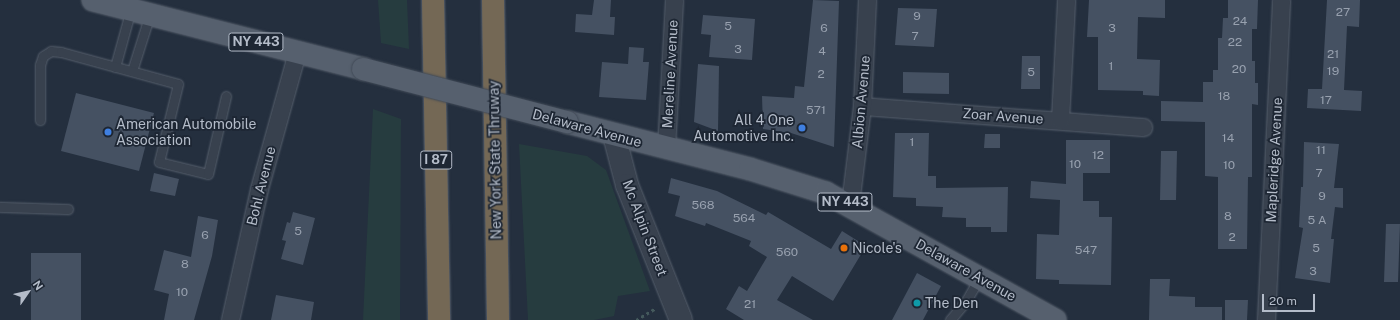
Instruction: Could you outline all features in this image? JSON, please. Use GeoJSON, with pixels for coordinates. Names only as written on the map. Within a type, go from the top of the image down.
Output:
{"type":"FeatureCollection","features":[{"type":"Feature","properties":{"kind":"highway","name":"I 87"},"geometry":{"type":"LineString","coordinates":[[433,0],[439,320]]}},
{"type":"Feature","properties":{"kind":"highway","name":"New York State Thruway"},"geometry":{"type":"LineString","coordinates":[[493,0],[498,320]]}},
{"type":"Feature","properties":{"kind":"main road","name":"Delaware Avenue"},"geometry":{"type":"LineString","coordinates":[[93,0],[750,169],[826,193],[850,204],[1056,320]]}},
{"type":"Feature","properties":{"kind":"street","name":"Mereline Avenue"},"geometry":{"type":"LineString","coordinates":[[666,148],[674,0]]}},
{"type":"Feature","properties":{"kind":"street","name":"Albion Avenue"},"geometry":{"type":"LineString","coordinates":[[850,204],[862,106],[867,0]]}},
{"type":"Feature","properties":{"kind":"street"},"geometry":{"type":"LineString","coordinates":[[1060,120],[1066,0]]}},
{"type":"Feature","properties":{"kind":"street","name":"Mapleridge Avenue"},"geometry":{"type":"LineString","coordinates":[[1266,320],[1281,0]]}},
{"type":"Feature","properties":{"kind":"street","name":"Bohl Avenue"},"geometry":{"type":"LineString","coordinates":[[230,320],[259,189],[297,52]]}},
{"type":"Feature","properties":{"kind":"street","name":"Zoar Avenue"},"geometry":{"type":"LineString","coordinates":[[862,106],[1143,127]]}},
{"type":"Feature","properties":{"kind":"street","name":"Mc Alpin Street"},"geometry":{"type":"LineString","coordinates":[[614,135],[627,185],[682,320]]}},
{"type":"Feature","properties":{"kind":"lane"},"geometry":{"type":"LineString","coordinates":[[115,67],[141,12]]}},
{"type":"Feature","properties":{"kind":"lane"},"geometry":{"type":"LineString","coordinates":[[132,72],[141,12]]}},
{"type":"Feature","properties":{"kind":"lane"},"geometry":{"type":"LineString","coordinates":[[40,120],[40,65],[43,56],[51,51],[61,52],[178,84],[159,162],[208,174],[226,96]]}},
{"type":"Feature","properties":{"kind":"lane"},"geometry":{"type":"LineString","coordinates":[[0,207],[68,209]]}},
{"type":"Feature","properties":{"kind":"lane"},"geometry":{"type":"LineString","coordinates":[[950,320],[966,301],[980,277]]}},
{"type":"Feature","properties":{"kind":"green space"},"geometry":{"type":"Polygon","coordinates":[[[378,0],[407,0],[409,49],[381,43],[378,0]]]}},
{"type":"Feature","properties":{"kind":"green space"},"geometry":{"type":"Polygon","coordinates":[[[373,109],[401,119],[400,320],[363,320],[373,109]]]}},
{"type":"Feature","properties":{"kind":"green space"},"geometry":{"type":"Polygon","coordinates":[[[519,144],[587,156],[606,170],[650,291],[618,296],[614,316],[594,320],[528,320],[519,144]]]}},
{"type":"Feature","properties":{"kind":"building"},"geometry":{"type":"Polygon","coordinates":[[[594,0],[611,0],[610,17],[615,17],[614,35],[575,32],[576,14],[592,15],[594,0]]]}},
{"type":"Feature","properties":{"kind":"building"},"geometry":{"type":"Polygon","coordinates":[[[813,0],[839,1],[834,147],[791,133],[763,129],[762,96],[794,98],[795,86],[804,87],[813,0]]]}},
{"type":"Feature","properties":{"kind":"building"},"geometry":{"type":"Polygon","coordinates":[[[1089,0],[1165,0],[1165,18],[1138,17],[1137,59],[1160,60],[1159,96],[1143,95],[1143,91],[1098,90],[1098,37],[1087,37],[1089,0]]]}},
{"type":"Feature","properties":{"kind":"building"},"geometry":{"type":"Polygon","coordinates":[[[1228,0],[1258,0],[1257,29],[1252,29],[1252,61],[1255,61],[1255,83],[1258,83],[1258,105],[1252,104],[1252,177],[1248,177],[1247,249],[1218,249],[1218,177],[1205,176],[1205,122],[1161,121],[1161,101],[1203,102],[1203,82],[1213,82],[1213,70],[1218,70],[1218,38],[1222,38],[1223,18],[1228,18],[1228,0]]]}},
{"type":"Feature","properties":{"kind":"building"},"geometry":{"type":"Polygon","coordinates":[[[1327,0],[1360,0],[1359,27],[1347,26],[1344,90],[1362,91],[1361,111],[1307,108],[1308,89],[1322,89],[1327,0]]]}},
{"type":"Feature","properties":{"kind":"building"},"geometry":{"type":"Polygon","coordinates":[[[898,8],[937,9],[934,47],[895,45],[898,8]]]}},
{"type":"Feature","properties":{"kind":"building"},"geometry":{"type":"Polygon","coordinates":[[[703,15],[755,19],[752,60],[709,57],[711,35],[701,34],[703,15]]]}},
{"type":"Feature","properties":{"kind":"building"},"geometry":{"type":"Polygon","coordinates":[[[629,47],[644,48],[643,62],[649,62],[646,100],[599,97],[602,62],[628,64],[629,47]]]}},
{"type":"Feature","properties":{"kind":"building"},"geometry":{"type":"Polygon","coordinates":[[[1022,56],[1040,56],[1040,89],[1021,89],[1022,56]]]}},
{"type":"Feature","properties":{"kind":"building"},"geometry":{"type":"Polygon","coordinates":[[[698,64],[719,66],[718,131],[694,122],[698,64]]]}},
{"type":"Feature","properties":{"kind":"building"},"geometry":{"type":"Polygon","coordinates":[[[903,72],[949,73],[949,94],[903,93],[903,72]]]}},
{"type":"Feature","properties":{"kind":"building","name":"American Automobile Association"},"geometry":{"type":"Polygon","coordinates":[[[76,93],[154,113],[139,171],[61,151],[76,93]]]}},
{"type":"Feature","properties":{"kind":"building"},"geometry":{"type":"Polygon","coordinates":[[[895,133],[929,133],[928,176],[936,176],[936,188],[1008,187],[1007,232],[991,232],[991,227],[966,227],[966,218],[942,217],[943,207],[916,206],[916,198],[893,197],[895,133]]]}},
{"type":"Feature","properties":{"kind":"building"},"geometry":{"type":"Polygon","coordinates":[[[985,134],[1000,134],[1000,148],[984,148],[985,134]]]}},
{"type":"Feature","properties":{"kind":"building"},"geometry":{"type":"Polygon","coordinates":[[[1066,140],[1110,140],[1110,173],[1083,173],[1083,201],[1099,201],[1099,217],[1112,217],[1111,285],[1059,284],[1059,280],[1036,279],[1037,234],[1059,235],[1060,200],[1030,198],[1031,181],[1066,184],[1066,140]]]}},
{"type":"Feature","properties":{"kind":"building"},"geometry":{"type":"Polygon","coordinates":[[[1304,142],[1339,144],[1334,188],[1343,188],[1343,208],[1335,207],[1331,239],[1334,239],[1330,283],[1295,278],[1303,228],[1299,227],[1301,187],[1303,187],[1304,142]]]}},
{"type":"Feature","properties":{"kind":"building"},"geometry":{"type":"Polygon","coordinates":[[[1161,151],[1177,151],[1176,200],[1160,200],[1161,151]]]}},
{"type":"Feature","properties":{"kind":"building"},"geometry":{"type":"Polygon","coordinates":[[[154,173],[179,179],[175,196],[150,191],[154,173]]]}},
{"type":"Feature","properties":{"kind":"building"},"geometry":{"type":"Polygon","coordinates":[[[671,178],[717,191],[766,215],[768,212],[831,249],[842,231],[866,246],[833,301],[792,276],[777,300],[813,320],[744,320],[726,309],[739,286],[747,291],[767,257],[749,246],[751,241],[706,223],[705,226],[675,216],[680,196],[668,193],[671,178]]]}},
{"type":"Feature","properties":{"kind":"building"},"geometry":{"type":"Polygon","coordinates":[[[293,212],[315,218],[303,265],[281,259],[286,241],[282,240],[287,222],[290,223],[293,212]]]}},
{"type":"Feature","properties":{"kind":"building"},"geometry":{"type":"Polygon","coordinates":[[[198,216],[218,220],[212,256],[194,320],[164,320],[169,294],[154,290],[164,250],[191,257],[198,216]]]}},
{"type":"Feature","properties":{"kind":"building"},"geometry":{"type":"Polygon","coordinates":[[[1386,224],[1400,224],[1398,282],[1384,282],[1386,224]]]}},
{"type":"Feature","properties":{"kind":"building"},"geometry":{"type":"Polygon","coordinates":[[[31,253],[81,253],[81,320],[31,320],[31,253]]]}},
{"type":"Feature","properties":{"kind":"building","name":"The Den"},"geometry":{"type":"Polygon","coordinates":[[[917,273],[941,286],[923,320],[892,320],[917,273]]]}},
{"type":"Feature","properties":{"kind":"building"},"geometry":{"type":"Polygon","coordinates":[[[1150,279],[1170,279],[1169,296],[1195,297],[1195,307],[1222,307],[1222,320],[1149,320],[1150,279]]]}},
{"type":"Feature","properties":{"kind":"building"},"geometry":{"type":"Polygon","coordinates":[[[276,295],[314,302],[311,320],[271,320],[276,295]]]}},
{"type":"Feature","properties":{"kind":"building"},"geometry":{"type":"Polygon","coordinates":[[[1225,300],[1248,300],[1247,320],[1225,320],[1225,300]]]}},
{"type":"Feature","properties":{"kind":"place","name":"All 4 One Automotive Inc."},"geometry":{"type":"Point","coordinates":[802,128]}},
{"type":"Feature","properties":{"kind":"place","name":"American Automobile Association"},"geometry":{"type":"Point","coordinates":[108,132]}},
{"type":"Feature","properties":{"kind":"place","name":"Nicole's"},"geometry":{"type":"Point","coordinates":[844,248]}},
{"type":"Feature","properties":{"kind":"place","name":"The Den"},"geometry":{"type":"Point","coordinates":[917,303]}}]}
